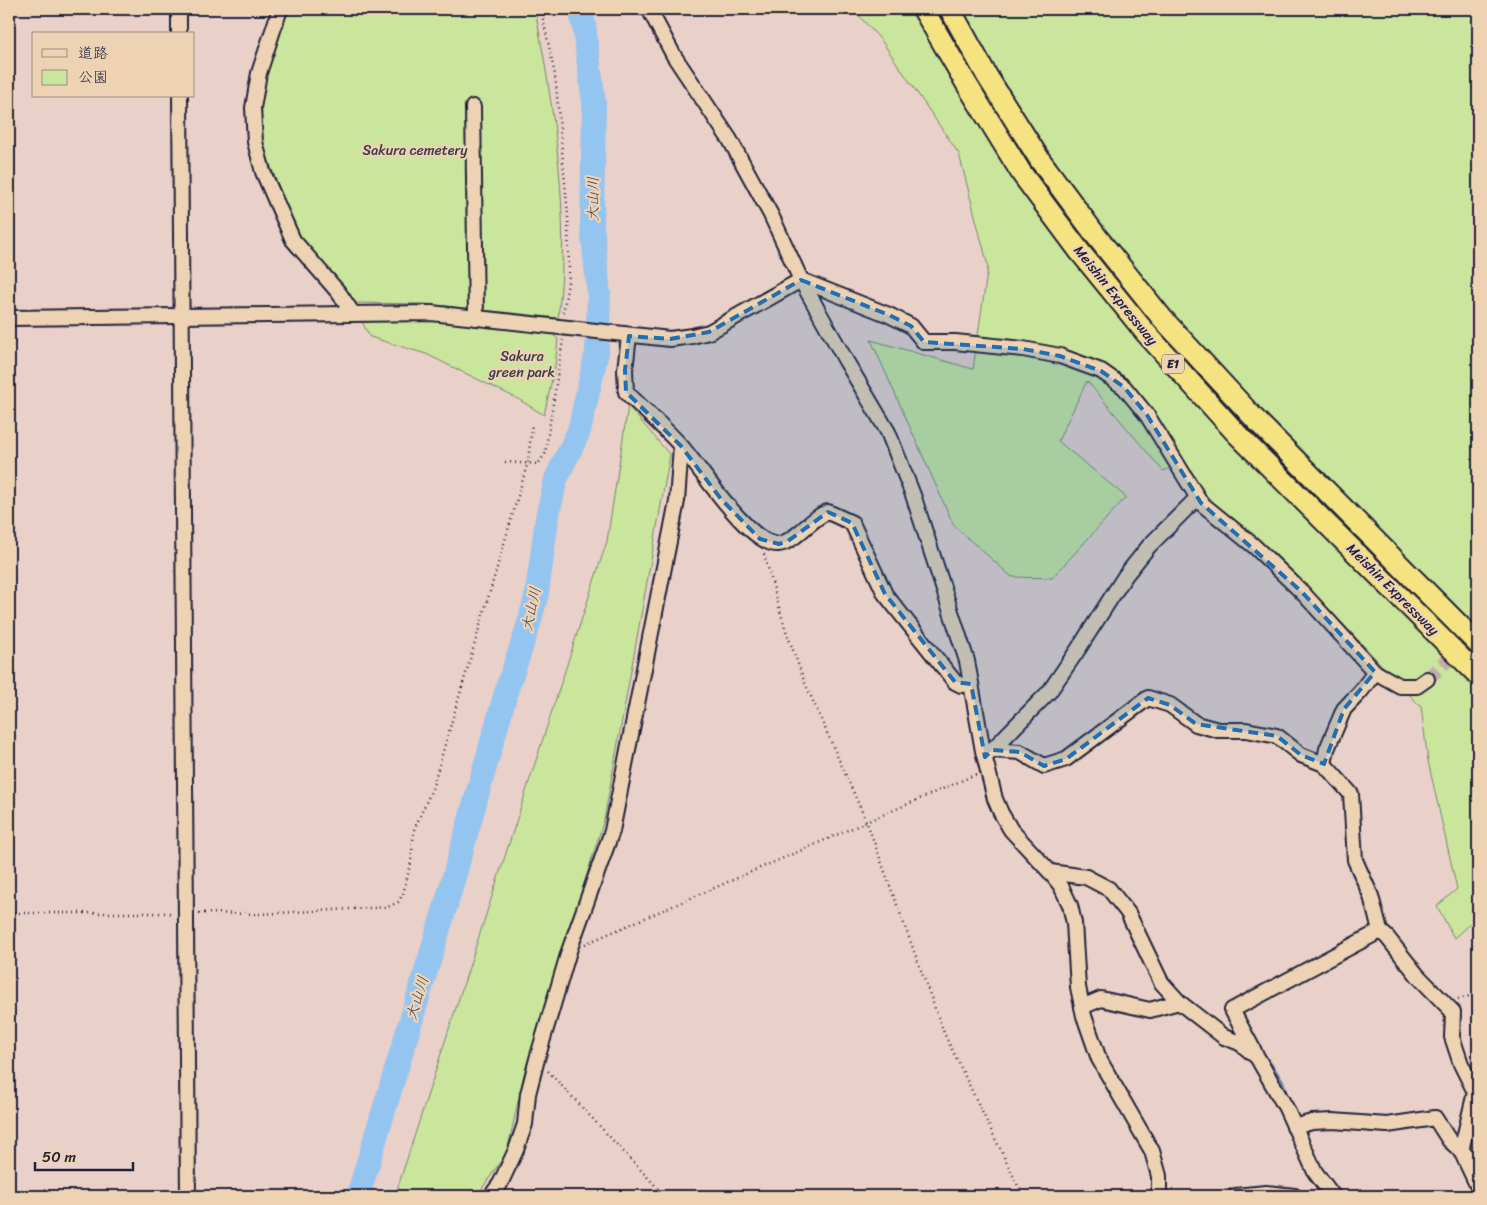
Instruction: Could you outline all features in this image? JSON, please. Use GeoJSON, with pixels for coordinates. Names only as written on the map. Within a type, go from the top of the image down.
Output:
{"type":"FeatureCollection","features":[{"type":"Feature","properties":{"kind":"highway","name":"Meishin Expressway"},"geometry":{"type":"LineString","coordinates":[[923,9],[1022,174],[1080,252],[1145,332],[1237,434],[1478,674]]}},
{"type":"Feature","properties":{"kind":"highway","name":"Meishin Expressway"},"geometry":{"type":"LineString","coordinates":[[950,9],[987,76],[1040,160],[1097,237],[1162,318],[1254,418],[1478,644]]}},
{"type":"Feature","properties":{"kind":"street"},"geometry":{"type":"LineString","coordinates":[[179,9],[179,32]]}},
{"type":"Feature","properties":{"kind":"street"},"geometry":{"type":"LineString","coordinates":[[280,9],[259,73],[252,108],[255,142],[263,172],[293,240],[339,293],[352,314]]}},
{"type":"Feature","properties":{"kind":"street"},"geometry":{"type":"LineString","coordinates":[[649,9],[674,56],[730,140],[771,215],[801,280],[888,432],[913,495],[967,661],[988,759],[990,784],[998,806],[1011,830],[1050,872],[1061,886],[1070,905],[1074,923],[1078,987],[1091,1037],[1099,1059],[1152,1151],[1159,1176],[1159,1196]]}},
{"type":"Feature","properties":{"kind":"street"},"geometry":{"type":"LineString","coordinates":[[180,98],[188,1196]]}},
{"type":"Feature","properties":{"kind":"street"},"geometry":{"type":"LineString","coordinates":[[473,107],[476,318]]}},
{"type":"Feature","properties":{"kind":"street"},"geometry":{"type":"LineString","coordinates":[[9,318],[432,313],[627,336],[670,339],[709,332],[801,280]]}},
{"type":"Feature","properties":{"kind":"street"},"geometry":{"type":"LineString","coordinates":[[801,280],[910,326],[924,342],[955,342],[1023,349],[1060,356],[1100,370],[1124,387],[1148,415],[1176,459],[1201,504],[1254,546],[1302,592],[1375,672],[1400,686],[1417,686],[1426,679]]}},
{"type":"Feature","properties":{"kind":"street"},"geometry":{"type":"LineString","coordinates":[[627,336],[626,392],[681,446],[721,499],[760,539],[779,544],[788,541],[821,514],[828,512],[852,523],[885,594],[955,682],[961,685],[971,684]]}},
{"type":"Feature","properties":{"kind":"street"},"geometry":{"type":"LineString","coordinates":[[491,1196],[500,1184],[516,1150],[525,1124],[528,1094],[536,1059],[569,951],[612,831],[677,501],[681,446]]}},
{"type":"Feature","properties":{"kind":"street"},"geometry":{"type":"LineString","coordinates":[[988,759],[1049,692],[1080,648],[1125,576],[1149,546],[1196,498]]}},
{"type":"Feature","properties":{"kind":"street"},"geometry":{"type":"LineString","coordinates":[[1324,764],[1327,749],[1344,708],[1361,691],[1375,672]]}},
{"type":"Feature","properties":{"kind":"street"},"geometry":{"type":"LineString","coordinates":[[988,759],[1020,752],[1044,766],[1059,761],[1066,758],[1148,698],[1170,705],[1196,724],[1218,730],[1246,730],[1277,736],[1301,755],[1324,764],[1351,794],[1354,860],[1371,896],[1380,931],[1418,976],[1453,1012],[1452,1037],[1461,1064],[1475,1092],[1461,1151],[1478,1187]]}},
{"type":"Feature","properties":{"kind":"street"},"geometry":{"type":"LineString","coordinates":[[1050,872],[1086,877],[1109,889],[1128,913],[1161,982],[1179,1002],[1224,1037],[1240,1043],[1257,1057]]}},
{"type":"Feature","properties":{"kind":"street"},"geometry":{"type":"LineString","coordinates":[[1333,1196],[1315,1172],[1282,1101],[1232,1010],[1380,931]]}},
{"type":"Feature","properties":{"kind":"street"},"geometry":{"type":"LineString","coordinates":[[1082,1007],[1101,999],[1150,1010],[1179,1002]]}},
{"type":"Feature","properties":{"kind":"street"},"geometry":{"type":"LineString","coordinates":[[1294,1127],[1312,1122],[1332,1121],[1388,1125],[1435,1118],[1449,1140],[1478,1166]]}},
{"type":"Feature","properties":{"kind":"street"},"geometry":{"type":"LineString","coordinates":[[1235,1196],[1266,1193],[1295,1196]]}},
{"type":"Feature","properties":{"kind":"path"},"geometry":{"type":"LineString","coordinates":[[505,462],[538,464],[545,454],[568,329],[563,314],[569,276],[568,215],[555,76],[541,9]]}},
{"type":"Feature","properties":{"kind":"path"},"geometry":{"type":"LineString","coordinates":[[9,913],[259,914],[388,907],[398,902],[404,894],[412,862],[414,830],[432,789],[527,464],[532,424]]}},
{"type":"Feature","properties":{"kind":"path"},"geometry":{"type":"LineString","coordinates":[[760,539],[785,628],[805,683],[867,823],[944,1033],[1023,1196]]}},
{"type":"Feature","properties":{"kind":"path"},"geometry":{"type":"LineString","coordinates":[[569,951],[867,823],[988,759]]}},
{"type":"Feature","properties":{"kind":"path"},"geometry":{"type":"LineString","coordinates":[[1442,1002],[1478,994]]}},
{"type":"Feature","properties":{"kind":"path"},"geometry":{"type":"LineString","coordinates":[[536,1059],[665,1196]]}},
{"type":"Feature","properties":{"kind":"highlighted area"},"geometry":{"type":"Polygon","coordinates":[[[801,280],[889,315],[911,326],[924,342],[1023,349],[1060,356],[1101,371],[1124,387],[1147,415],[1201,503],[1302,592],[1375,672],[1344,709],[1324,764],[1301,755],[1277,736],[1196,724],[1170,705],[1148,698],[1066,759],[1044,766],[1020,752],[992,750],[985,757],[971,684],[955,682],[885,594],[852,523],[828,512],[788,541],[779,544],[760,539],[721,499],[681,446],[626,392],[625,370],[629,336],[670,339],[709,332],[801,280]]]}},
{"type":"Feature","properties":{"kind":"green space","name":"Sakura cemetery"},"geometry":{"type":"Polygon","coordinates":[[[287,9],[535,9],[554,124],[561,202],[563,241],[558,318],[426,304],[356,303],[298,237],[263,146],[260,112],[263,79],[287,9]]]}},
{"type":"Feature","properties":{"kind":"green space"},"geometry":{"type":"Polygon","coordinates":[[[853,9],[1478,9],[1478,916],[1454,938],[1437,906],[1457,889],[1428,761],[1421,707],[1315,594],[1203,498],[1183,463],[1163,471],[1087,381],[1058,441],[1126,497],[1052,578],[1012,577],[954,526],[871,340],[973,369],[988,266],[959,154],[881,40],[853,9]]]}},
{"type":"Feature","properties":{"kind":"green space","name":"Sakura green park"},"geometry":{"type":"Polygon","coordinates":[[[431,320],[552,334],[558,339],[555,366],[544,415],[518,399],[426,354],[370,337],[362,322],[431,320]]]}},
{"type":"Feature","properties":{"kind":"green space"},"geometry":{"type":"Polygon","coordinates":[[[628,406],[670,455],[604,820],[524,1074],[507,1152],[477,1196],[395,1196],[607,541],[628,406]]]}},
{"type":"Feature","properties":{"kind":"waterway","name":"大山川"},"geometry":{"type":"LineString","coordinates":[[358,1196],[448,898],[507,689],[528,627],[537,593],[547,518],[556,479],[579,431],[597,352],[599,295],[592,226],[594,103],[584,25],[580,9]]}},
{"type":"Feature","properties":{"kind":"waterway"},"geometry":{"type":"LineString","coordinates":[[1263,1054],[1282,1081],[1288,1100]]}},
{"type":"Feature","properties":{"kind":"waterway"},"geometry":{"type":"LineString","coordinates":[[1335,1190],[1342,1196]]}},
{"type":"Feature","properties":{"kind":"tunnel"},"geometry":{"type":"LineString","coordinates":[[1427,679],[1478,632]]}}]}
